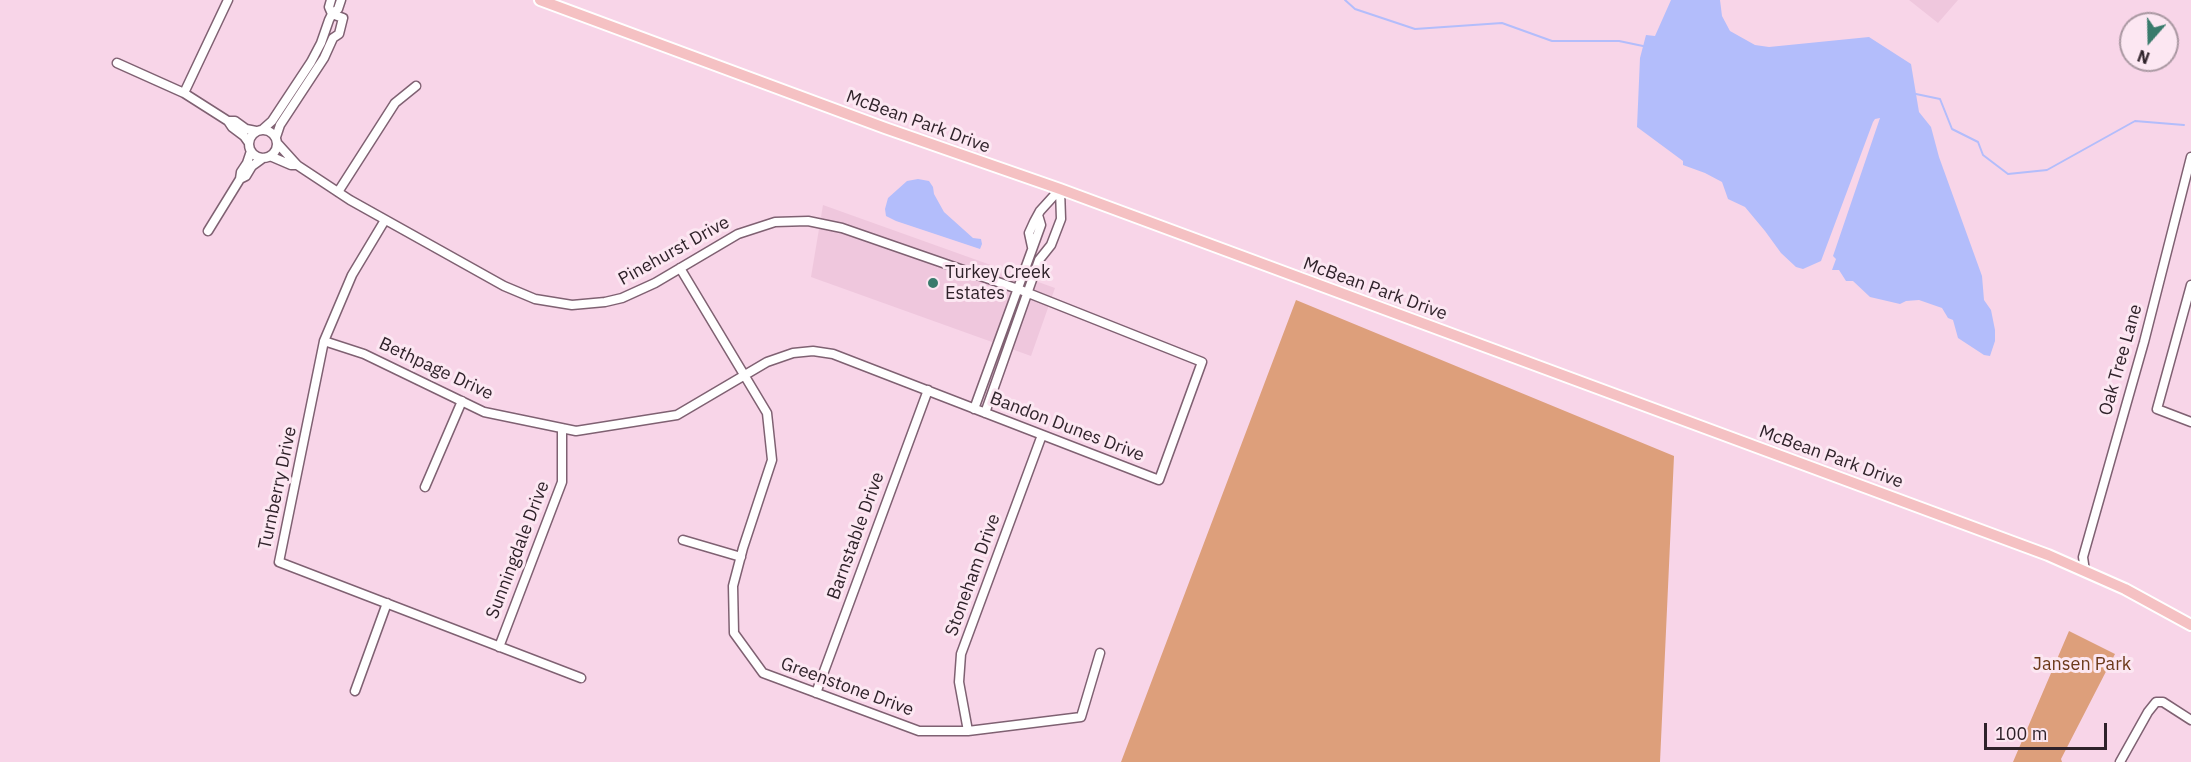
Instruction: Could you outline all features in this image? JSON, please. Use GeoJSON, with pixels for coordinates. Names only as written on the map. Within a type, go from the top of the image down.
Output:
{"type":"FeatureCollection","features":[{"type":"Feature","properties":{"kind":"main road","name":"McBean Park Drive"},"geometry":{"type":"LineString","coordinates":[[540,0],[874,124],[1060,189],[2085,571],[2125,589],[2191,625]]}},
{"type":"Feature","properties":{"kind":"street"},"geometry":{"type":"LineString","coordinates":[[184,93],[228,0]]}},
{"type":"Feature","properties":{"kind":"street"},"geometry":{"type":"LineString","coordinates":[[240,179],[246,176],[252,166],[276,151],[280,125],[324,58],[333,38],[339,34],[343,18],[332,14],[329,7],[331,0]]}},
{"type":"Feature","properties":{"kind":"street"},"geometry":{"type":"LineString","coordinates":[[207,231],[240,179],[241,172],[247,163],[251,136],[272,121],[321,43],[332,14],[338,9],[341,0]]}},
{"type":"Feature","properties":{"kind":"street"},"geometry":{"type":"LineString","coordinates":[[117,63],[184,93],[228,121],[231,127],[244,135],[256,156],[267,157]]}},
{"type":"Feature","properties":{"kind":"street"},"geometry":{"type":"LineString","coordinates":[[338,192],[395,104],[416,86]]}},
{"type":"Feature","properties":{"kind":"street"},"geometry":{"type":"LineString","coordinates":[[228,121],[235,121],[246,129],[271,131],[277,140]]}},
{"type":"Feature","properties":{"kind":"street","name":"Pinehurst Drive"},"geometry":{"type":"LineString","coordinates":[[277,140],[297,165],[385,220],[504,286],[553,303],[588,305],[622,298],[655,283],[728,239],[751,228],[776,222],[808,221],[842,228],[1027,293]]}},
{"type":"Feature","properties":{"kind":"street","name":"Pinehurst Drive"},"geometry":{"type":"LineString","coordinates":[[267,157],[297,165]]}},
{"type":"Feature","properties":{"kind":"street","name":"Oak Tree Lane"},"geometry":{"type":"LineString","coordinates":[[2085,571],[2083,557],[2144,342],[2191,157]]}},
{"type":"Feature","properties":{"kind":"street"},"geometry":{"type":"LineString","coordinates":[[974,409],[1032,247],[1029,233],[1040,211],[1060,189]]}},
{"type":"Feature","properties":{"kind":"street"},"geometry":{"type":"LineString","coordinates":[[985,413],[1027,293],[1040,260],[1051,245],[1060,219],[1060,189]]}},
{"type":"Feature","properties":{"kind":"street","name":"Turnberry Drive"},"geometry":{"type":"LineString","coordinates":[[385,220],[352,275],[324,341],[279,562],[581,678]]}},
{"type":"Feature","properties":{"kind":"street"},"geometry":{"type":"LineString","coordinates":[[1032,247],[1040,253],[1045,252]]}},
{"type":"Feature","properties":{"kind":"street","name":"Greenstone Drive"},"geometry":{"type":"LineString","coordinates":[[680,268],[767,413],[772,460],[734,586],[734,633],[763,673],[919,731],[968,731],[1081,717],[1100,653]]}},
{"type":"Feature","properties":{"kind":"street"},"geometry":{"type":"LineString","coordinates":[[2191,285],[2157,409],[2191,422]]}},
{"type":"Feature","properties":{"kind":"street","name":"Bandon Dunes Drive"},"geometry":{"type":"LineString","coordinates":[[974,409],[1159,480],[1202,362],[1027,293]]}},
{"type":"Feature","properties":{"kind":"street","name":"Bethpage Drive"},"geometry":{"type":"LineString","coordinates":[[324,341],[364,354],[484,412],[576,432],[677,415],[767,362],[813,351],[833,354],[974,409]]}},
{"type":"Feature","properties":{"kind":"street","name":"Barnstable Drive"},"geometry":{"type":"LineString","coordinates":[[816,693],[928,390]]}},
{"type":"Feature","properties":{"kind":"street"},"geometry":{"type":"LineString","coordinates":[[425,488],[462,401]]}},
{"type":"Feature","properties":{"kind":"street","name":"Sunningdale Drive"},"geometry":{"type":"LineString","coordinates":[[499,647],[562,482],[562,428]]}},
{"type":"Feature","properties":{"kind":"street","name":"Stoneham Drive"},"geometry":{"type":"LineString","coordinates":[[968,731],[959,682],[961,654],[1042,435]]}},
{"type":"Feature","properties":{"kind":"street"},"geometry":{"type":"LineString","coordinates":[[683,540],[741,557]]}},
{"type":"Feature","properties":{"kind":"street"},"geometry":{"type":"LineString","coordinates":[[355,691],[387,603]]}},
{"type":"Feature","properties":{"kind":"street"},"geometry":{"type":"LineString","coordinates":[[2120,762],[2156,702],[2163,702],[2191,720]]}},
{"type":"Feature","properties":{"kind":"shaded area"},"geometry":{"type":"Polygon","coordinates":[[[1909,0],[1958,0],[1938,23],[1909,0]]]}},
{"type":"Feature","properties":{"kind":"shaded area","name":"Turkey Creek Estates"},"geometry":{"type":"Polygon","coordinates":[[[823,205],[1055,288],[1031,356],[811,277],[823,205]]]}},
{"type":"Feature","properties":{"kind":"green space"},"geometry":{"type":"Polygon","coordinates":[[[1296,300],[1674,456],[1660,762],[1121,762],[1296,300]]]}},
{"type":"Feature","properties":{"kind":"green space","name":"Jansen Park"},"geometry":{"type":"Polygon","coordinates":[[[2069,631],[2115,654],[2061,759],[2062,762],[2013,762],[2069,631]]]}},
{"type":"Feature","properties":{"kind":"water"},"geometry":{"type":"Polygon","coordinates":[[[1671,0],[1720,0],[1722,16],[1730,31],[1755,45],[1769,47],[1869,37],[1911,64],[1919,112],[1931,127],[1939,157],[1982,276],[1984,300],[1991,310],[1995,330],[1995,341],[1990,356],[1984,355],[1958,338],[1953,320],[1948,318],[1942,308],[1919,300],[1900,304],[1870,297],[1853,281],[1846,281],[1839,270],[1832,270],[1836,259],[1833,256],[1880,118],[1873,122],[1821,261],[1803,269],[1796,267],[1781,253],[1745,207],[1728,199],[1722,182],[1683,165],[1683,161],[1637,127],[1640,58],[1646,35],[1655,36],[1671,0]]]}},
{"type":"Feature","properties":{"kind":"water"},"geometry":{"type":"Polygon","coordinates":[[[918,179],[929,181],[944,212],[973,238],[981,239],[980,249],[886,216],[888,198],[907,181],[918,179]]]}},
{"type":"Feature","properties":{"kind":"waterway"},"geometry":{"type":"LineString","coordinates":[[1345,0],[1355,9],[1415,29],[1502,23],[1552,41],[1619,41],[1643,46]]}},
{"type":"Feature","properties":{"kind":"waterway"},"geometry":{"type":"LineString","coordinates":[[1916,94],[1940,99],[1952,129],[1978,142],[1983,155],[2008,174],[2047,170],[2135,121],[2184,125]]}},
{"type":"Feature","properties":{"kind":"place","name":"Turkey Creek Estates"},"geometry":{"type":"Point","coordinates":[933,283]}}]}
